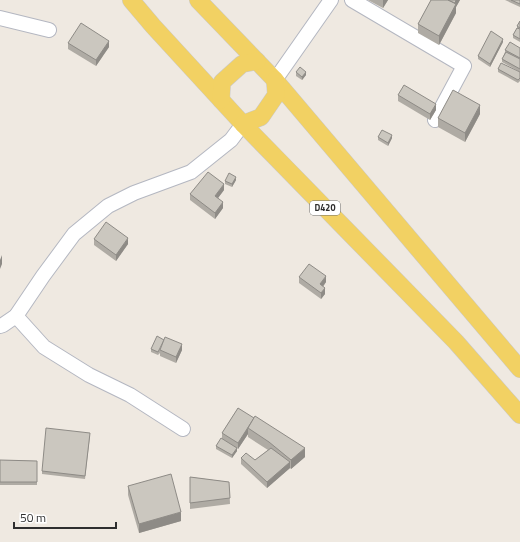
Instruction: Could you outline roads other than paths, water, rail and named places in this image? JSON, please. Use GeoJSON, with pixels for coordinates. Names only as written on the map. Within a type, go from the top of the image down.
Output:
{"type":"FeatureCollection","features":[{"type":"Feature","properties":{"kind":"main road","name":"D420"},"geometry":{"type":"LineString","coordinates":[[131,0],[243,124],[456,342],[520,415]]}},
{"type":"Feature","properties":{"kind":"main road"},"geometry":{"type":"LineString","coordinates":[[198,0],[276,80],[520,369]]}},
{"type":"Feature","properties":{"kind":"main road"},"geometry":{"type":"LineString","coordinates":[[221,100],[222,82],[242,64],[257,60]]}},
{"type":"Feature","properties":{"kind":"main road"},"geometry":{"type":"LineString","coordinates":[[243,124],[261,117],[276,95],[276,80]]}},
{"type":"Feature","properties":{"kind":"street"},"geometry":{"type":"LineString","coordinates":[[276,80],[331,0]]}},
{"type":"Feature","properties":{"kind":"street"},"geometry":{"type":"LineString","coordinates":[[352,0],[464,66],[435,120]]}},
{"type":"Feature","properties":{"kind":"street"},"geometry":{"type":"LineString","coordinates":[[0,18],[49,30]]}},
{"type":"Feature","properties":{"kind":"street"},"geometry":{"type":"LineString","coordinates":[[0,326],[16,316],[74,234],[108,206],[134,193],[191,172],[231,140],[243,124]]}},
{"type":"Feature","properties":{"kind":"street"},"geometry":{"type":"LineString","coordinates":[[16,316],[44,347],[89,375],[130,395],[183,429]]}}]}
